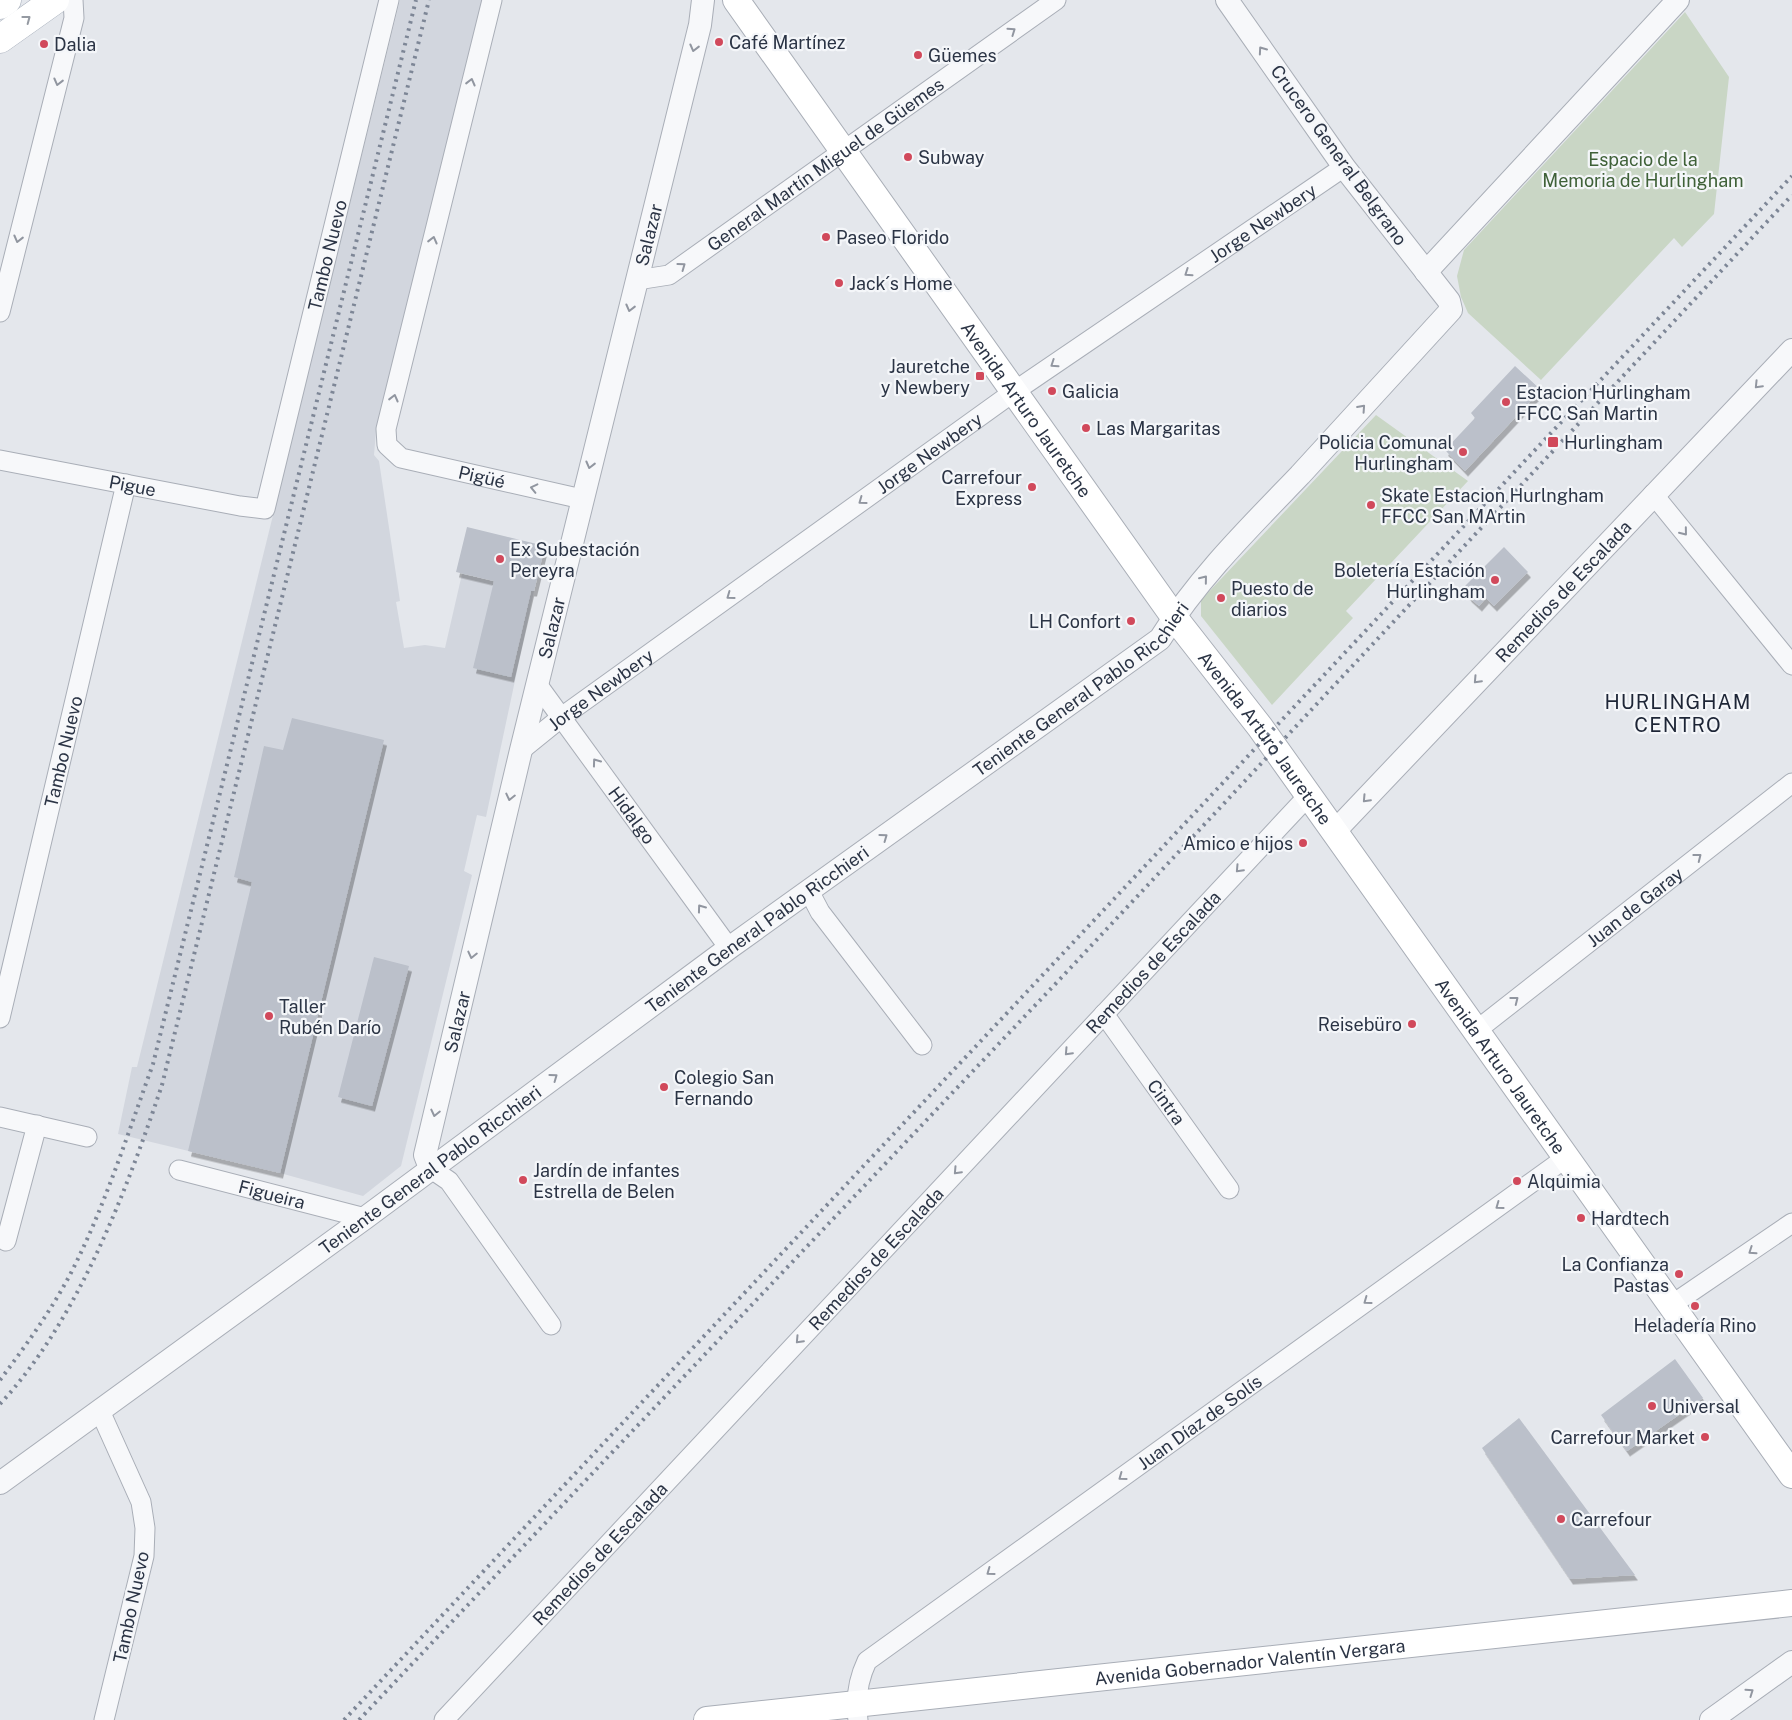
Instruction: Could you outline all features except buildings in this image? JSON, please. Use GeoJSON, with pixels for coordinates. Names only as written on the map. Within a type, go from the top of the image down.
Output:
{"type":"FeatureCollection","features":[{"type":"Feature","properties":{"kind":"main road"},"geometry":{"type":"LineString","coordinates":[[0,5],[7,0]]}},
{"type":"Feature","properties":{"kind":"main road"},"geometry":{"type":"LineString","coordinates":[[0,39],[56,0]]}},
{"type":"Feature","properties":{"kind":"main road","name":"Avenida Arturo Jauretche"},"geometry":{"type":"LineString","coordinates":[[736,0],[1174,617],[1256,722],[1792,1475]]}},
{"type":"Feature","properties":{"kind":"main road","name":"Avenida Gobernador Valentín Vergara"},"geometry":{"type":"LineString","coordinates":[[707,1720],[857,1712],[1792,1603]]}},
{"type":"Feature","properties":{"kind":"street"},"geometry":{"type":"LineString","coordinates":[[0,312],[74,18],[73,0]]}},
{"type":"Feature","properties":{"kind":"street","name":"Tambo Nuevo"},"geometry":{"type":"LineString","coordinates":[[265,509],[389,0]]}},
{"type":"Feature","properties":{"kind":"street","name":"Pigüé"},"geometry":{"type":"LineString","coordinates":[[492,0],[386,429],[387,446],[401,458],[582,499]]}},
{"type":"Feature","properties":{"kind":"street","name":"Salazar"},"geometry":{"type":"LineString","coordinates":[[430,1168],[425,1155],[582,499],[700,25],[703,0]]}},
{"type":"Feature","properties":{"kind":"street","name":"General Martín Miguel de Güemes"},"geometry":{"type":"LineString","coordinates":[[637,280],[669,275],[1056,0]]}},
{"type":"Feature","properties":{"kind":"street","name":"Crucero General Belgrano"},"geometry":{"type":"LineString","coordinates":[[1227,0],[1344,167],[1449,301],[1451,310]]}},
{"type":"Feature","properties":{"kind":"street"},"geometry":{"type":"LineString","coordinates":[[1426,272],[1678,0]]}},
{"type":"Feature","properties":{"kind":"street","name":"Jorge Newbery"},"geometry":{"type":"LineString","coordinates":[[521,750],[563,716],[1015,391],[1344,167]]}},
{"type":"Feature","properties":{"kind":"street","name":"Teniente General Pablo Ricchieri"},"geometry":{"type":"LineString","coordinates":[[0,1483],[365,1218],[729,948],[1160,639],[1174,617],[1222,557],[1349,423],[1451,310]]}},
{"type":"Feature","properties":{"kind":"street","name":"Remedios de Escalada"},"geometry":{"type":"LineString","coordinates":[[1334,831],[1792,350]]}},
{"type":"Feature","properties":{"kind":"street","name":"Pigue"},"geometry":{"type":"LineString","coordinates":[[0,460],[240,506],[265,509]]}},
{"type":"Feature","properties":{"kind":"street","name":"Tambo Nuevo"},"geometry":{"type":"LineString","coordinates":[[0,1018],[126,484]]}},
{"type":"Feature","properties":{"kind":"street"},"geometry":{"type":"LineString","coordinates":[[1653,494],[1792,665]]}},
{"type":"Feature","properties":{"kind":"street","name":"Hidalgo"},"geometry":{"type":"LineString","coordinates":[[537,684],[563,716],[729,948]]}},
{"type":"Feature","properties":{"kind":"street","name":"Juan de Garay"},"geometry":{"type":"LineString","coordinates":[[1477,1030],[1792,783]]}},
{"type":"Feature","properties":{"kind":"street","name":"Remedios de Escalada"},"geometry":{"type":"LineString","coordinates":[[444,1720],[1308,796]]}},
{"type":"Feature","properties":{"kind":"street"},"geometry":{"type":"LineString","coordinates":[[809,891],[820,912],[922,1046]]}},
{"type":"Feature","properties":{"kind":"street","name":"Cintra"},"geometry":{"type":"LineString","coordinates":[[1104,1014],[1229,1189]]}},
{"type":"Feature","properties":{"kind":"street"},"geometry":{"type":"LineString","coordinates":[[0,1116],[87,1137]]}},
{"type":"Feature","properties":{"kind":"street"},"geometry":{"type":"LineString","coordinates":[[6,1242],[37,1126]]}},
{"type":"Feature","properties":{"kind":"street","name":"Juan Díaz de Solís"},"geometry":{"type":"LineString","coordinates":[[857,1712],[861,1674],[867,1661],[1567,1157]]}},
{"type":"Feature","properties":{"kind":"street"},"geometry":{"type":"LineString","coordinates":[[430,1168],[448,1181],[551,1325]]}},
{"type":"Feature","properties":{"kind":"street","name":"Figueira"},"geometry":{"type":"LineString","coordinates":[[179,1170],[365,1218]]}},
{"type":"Feature","properties":{"kind":"street"},"geometry":{"type":"LineString","coordinates":[[1672,1304],[1792,1223]]}},
{"type":"Feature","properties":{"kind":"street","name":"Tambo Nuevo"},"geometry":{"type":"LineString","coordinates":[[100,1411],[142,1502],[145,1528],[144,1556],[104,1720]]}},
{"type":"Feature","properties":{"kind":"street"},"geometry":{"type":"LineString","coordinates":[[1711,1720],[1792,1662]]}},
{"type":"Feature","properties":{"kind":"shaded area"},"geometry":{"type":"Polygon","coordinates":[[[400,0],[482,0],[376,431],[374,455],[379,461],[400,601],[396,602],[404,648],[425,645],[445,648],[462,574],[534,591],[486,817],[477,815],[464,871],[472,875],[401,1166],[363,1196],[280,1173],[118,1134],[132,1067],[137,1067],[400,0]]]}},
{"type":"Feature","properties":{"kind":"green space","name":"Espacio de la Memoria de Hurlingham"},"geometry":{"type":"Polygon","coordinates":[[[1685,12],[1729,77],[1714,214],[1682,247],[1674,238],[1541,380],[1468,313],[1461,297],[1457,276],[1464,250],[1685,12]]]}},
{"type":"Feature","properties":{"kind":"green space"},"geometry":{"type":"Polygon","coordinates":[[[1376,415],[1468,481],[1346,611],[1353,618],[1272,705],[1201,616],[1201,600],[1376,415]]]}},
{"type":"Feature","properties":{"kind":"railway"},"geometry":{"type":"LineString","coordinates":[[0,1380],[39,1326],[73,1269],[106,1193],[153,1064],[416,0]]}},
{"type":"Feature","properties":{"kind":"railway"},"geometry":{"type":"LineString","coordinates":[[0,1404],[28,1371],[53,1334],[97,1253],[132,1168],[162,1085],[429,0]]}},
{"type":"Feature","properties":{"kind":"railway"},"geometry":{"type":"LineString","coordinates":[[344,1720],[1792,176]]}},
{"type":"Feature","properties":{"kind":"railway"},"geometry":{"type":"LineString","coordinates":[[359,1720],[1061,978],[1792,195]]}},
{"type":"Feature","properties":{"kind":"place","name":"Café Martínez"},"geometry":{"type":"Point","coordinates":[719,42]}},
{"type":"Feature","properties":{"kind":"place","name":"Dalia"},"geometry":{"type":"Point","coordinates":[44,44]}},
{"type":"Feature","properties":{"kind":"place","name":"Güemes"},"geometry":{"type":"Point","coordinates":[918,55]}},
{"type":"Feature","properties":{"kind":"place","name":"Subway"},"geometry":{"type":"Point","coordinates":[908,157]}},
{"type":"Feature","properties":{"kind":"place","name":"Paseo Florido"},"geometry":{"type":"Point","coordinates":[826,237]}},
{"type":"Feature","properties":{"kind":"place","name":"Jack´s Home"},"geometry":{"type":"Point","coordinates":[839,283]}},
{"type":"Feature","properties":{"kind":"place","name":"Jauretche y Newbery"},"geometry":{"type":"Point","coordinates":[980,376]}},
{"type":"Feature","properties":{"kind":"place","name":"Galicia"},"geometry":{"type":"Point","coordinates":[1052,391]}},
{"type":"Feature","properties":{"kind":"place","name":"Estacion Hurlingham FFCC San Martin"},"geometry":{"type":"Point","coordinates":[1506,402]}},
{"type":"Feature","properties":{"kind":"place","name":"Las Margaritas"},"geometry":{"type":"Point","coordinates":[1086,428]}},
{"type":"Feature","properties":{"kind":"place","name":"Hurlingham"},"geometry":{"type":"Point","coordinates":[1553,442]}},
{"type":"Feature","properties":{"kind":"place","name":"Policia Comunal Hurlingham"},"geometry":{"type":"Point","coordinates":[1463,452]}},
{"type":"Feature","properties":{"kind":"place","name":"Carrefour Express"},"geometry":{"type":"Point","coordinates":[1032,487]}},
{"type":"Feature","properties":{"kind":"place","name":"Skate Estacion Hurlngham FFCC San MArtin"},"geometry":{"type":"Point","coordinates":[1371,505]}},
{"type":"Feature","properties":{"kind":"place","name":"Ex Subestación Pereyra"},"geometry":{"type":"Point","coordinates":[500,559]}},
{"type":"Feature","properties":{"kind":"place","name":"Boletería Estación Hurlingham"},"geometry":{"type":"Point","coordinates":[1495,580]}},
{"type":"Feature","properties":{"kind":"place","name":"Puesto de diarios"},"geometry":{"type":"Point","coordinates":[1221,598]}},
{"type":"Feature","properties":{"kind":"place","name":"LH Confort"},"geometry":{"type":"Point","coordinates":[1131,621]}},
{"type":"Feature","properties":{"kind":"place","name":"Amico e hijos"},"geometry":{"type":"Point","coordinates":[1303,843]}},
{"type":"Feature","properties":{"kind":"place","name":"Taller Rubén Darío"},"geometry":{"type":"Point","coordinates":[269,1016]}},
{"type":"Feature","properties":{"kind":"place","name":"Reisebüro"},"geometry":{"type":"Point","coordinates":[1412,1024]}},
{"type":"Feature","properties":{"kind":"place","name":"Colegio San Fernando"},"geometry":{"type":"Point","coordinates":[664,1087]}},
{"type":"Feature","properties":{"kind":"place","name":"Jardín de infantes Estrella de Belen"},"geometry":{"type":"Point","coordinates":[523,1180]}},
{"type":"Feature","properties":{"kind":"place","name":"Alquimia"},"geometry":{"type":"Point","coordinates":[1517,1181]}},
{"type":"Feature","properties":{"kind":"place","name":"Hardtech"},"geometry":{"type":"Point","coordinates":[1581,1218]}},
{"type":"Feature","properties":{"kind":"place","name":"La Confianza Pastas"},"geometry":{"type":"Point","coordinates":[1679,1274]}},
{"type":"Feature","properties":{"kind":"place","name":"Heladería Rino"},"geometry":{"type":"Point","coordinates":[1695,1306]}},
{"type":"Feature","properties":{"kind":"place","name":"Universal"},"geometry":{"type":"Point","coordinates":[1652,1406]}},
{"type":"Feature","properties":{"kind":"place","name":"Carrefour Market"},"geometry":{"type":"Point","coordinates":[1705,1437]}},
{"type":"Feature","properties":{"kind":"place","name":"Carrefour"},"geometry":{"type":"Point","coordinates":[1561,1519]}},
{"type":"Feature","properties":{"kind":"district","name":"HURLINGHAM CENTRO"},"geometry":{"type":"Point","coordinates":[1678,714]}}]}
